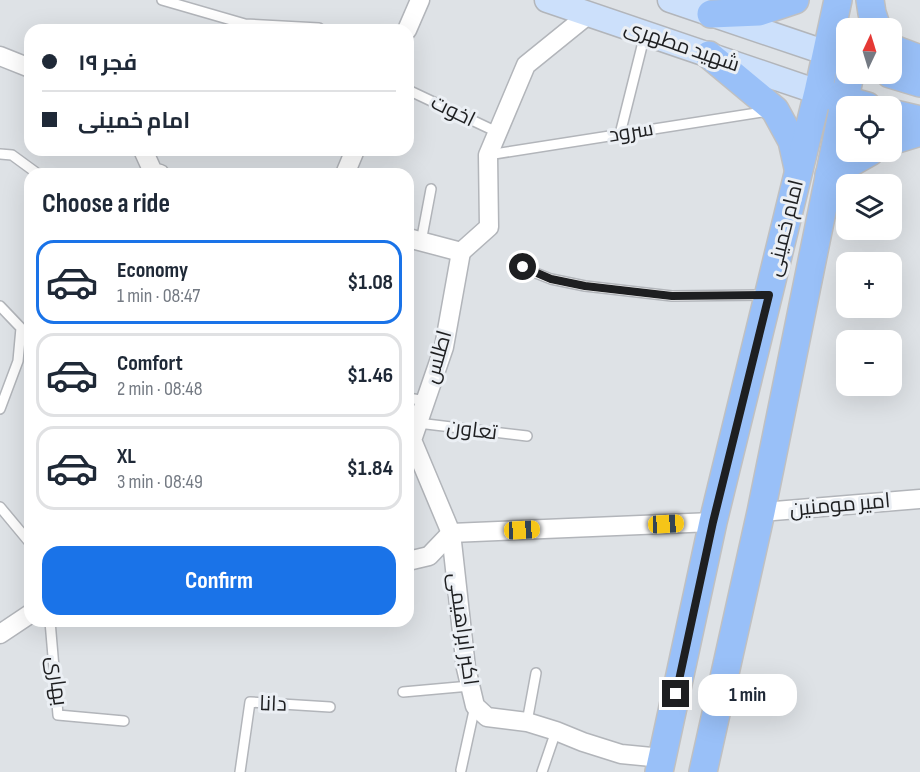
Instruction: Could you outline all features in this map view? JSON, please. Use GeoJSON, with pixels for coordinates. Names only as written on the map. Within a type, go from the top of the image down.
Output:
{"type":"FeatureCollection","features":[{"type":"Feature","properties":{"kind":"main road","name":"شهید مطهری"},"geometry":{"type":"LineString","coordinates":[[547,0],[596,7],[645,33],[818,92]]}},
{"type":"Feature","properties":{"kind":"main road"},"geometry":{"type":"LineString","coordinates":[[557,0],[590,9],[599,7],[596,7]]}},
{"type":"Feature","properties":{"kind":"main road","name":"شهید مطهری"},"geometry":{"type":"LineString","coordinates":[[670,0],[836,57]]}},
{"type":"Feature","properties":{"kind":"main road"},"geometry":{"type":"LineString","coordinates":[[711,14],[759,12],[795,0]]}},
{"type":"Feature","properties":{"kind":"main road","name":"امام خمینی"},"geometry":{"type":"LineString","coordinates":[[837,18],[838,0]]}},
{"type":"Feature","properties":{"kind":"main road"},"geometry":{"type":"LineString","coordinates":[[861,18],[865,0]]}},
{"type":"Feature","properties":{"kind":"main road"},"geometry":{"type":"LineString","coordinates":[[870,0],[874,18]]}},
{"type":"Feature","properties":{"kind":"main road"},"geometry":{"type":"LineString","coordinates":[[902,52],[920,59]]}},
{"type":"Feature","properties":{"kind":"main road"},"geometry":{"type":"LineString","coordinates":[[710,56],[775,110],[792,141],[799,170]]}},
{"type":"Feature","properties":{"kind":"main road","name":"امام خمینی"},"geometry":{"type":"LineString","coordinates":[[661,765],[713,522],[818,92],[836,57]]}},
{"type":"Feature","properties":{"kind":"main road"},"geometry":{"type":"LineString","coordinates":[[902,78],[920,83]]}},
{"type":"Feature","properties":{"kind":"main road"},"geometry":{"type":"LineString","coordinates":[[818,92],[836,98]]}},
{"type":"Feature","properties":{"kind":"main road"},"geometry":{"type":"LineString","coordinates":[[902,116],[920,120]]}},
{"type":"Feature","properties":{"kind":"main road"},"geometry":{"type":"LineString","coordinates":[[902,138],[920,132]]}},
{"type":"Feature","properties":{"kind":"main road","name":"امام خمینی"},"geometry":{"type":"LineString","coordinates":[[703,772],[761,512],[829,175],[836,157]]}},
{"type":"Feature","properties":{"kind":"main road"},"geometry":{"type":"LineString","coordinates":[[829,175],[852,162]]}},
{"type":"Feature","properties":{"kind":"street"},"geometry":{"type":"LineString","coordinates":[[410,24],[420,0]]}},
{"type":"Feature","properties":{"kind":"street"},"geometry":{"type":"LineString","coordinates":[[415,240],[461,252],[489,227],[488,155],[526,65],[596,7]]}},
{"type":"Feature","properties":{"kind":"street"},"geometry":{"type":"LineString","coordinates":[[0,56],[24,66]]}},
{"type":"Feature","properties":{"kind":"street","name":"اطلس"},"geometry":{"type":"LineString","coordinates":[[414,434],[418,423],[417,400],[444,347],[461,252]]}},
{"type":"Feature","properties":{"kind":"street","name":"اطلس"},"geometry":{"type":"LineString","coordinates":[[414,445],[451,533]]}},
{"type":"Feature","properties":{"kind":"street","name":"امیر مومنین"},"geometry":{"type":"LineString","coordinates":[[761,512],[920,499]]}},
{"type":"Feature","properties":{"kind":"street"},"geometry":{"type":"LineString","coordinates":[[414,560],[429,556],[451,533],[713,522]]}},
{"type":"Feature","properties":{"kind":"street","name":"اکبر ابراهیمی"},"geometry":{"type":"LineString","coordinates":[[451,533],[466,668],[475,706],[488,717],[527,722],[661,765]]}},
{"type":"Feature","properties":{"kind":"street"},"geometry":{"type":"LineString","coordinates":[[0,634],[24,618]]}},
{"type":"Feature","properties":{"kind":"lane"},"geometry":{"type":"LineString","coordinates":[[162,0],[245,24]]}},
{"type":"Feature","properties":{"kind":"lane"},"geometry":{"type":"LineString","coordinates":[[620,134],[645,33]]}},
{"type":"Feature","properties":{"kind":"lane","name":"اخوت"},"geometry":{"type":"LineString","coordinates":[[414,93],[497,132]]}},
{"type":"Feature","properties":{"kind":"lane","name":"سرود"},"geometry":{"type":"LineString","coordinates":[[488,155],[775,110]]}},
{"type":"Feature","properties":{"kind":"lane"},"geometry":{"type":"LineString","coordinates":[[0,154],[12,155],[30,168]]}},
{"type":"Feature","properties":{"kind":"lane"},"geometry":{"type":"LineString","coordinates":[[415,240],[431,189]]}},
{"type":"Feature","properties":{"kind":"lane"},"geometry":{"type":"LineString","coordinates":[[523,267],[551,279],[585,286],[672,296],[769,295]]}},
{"type":"Feature","properties":{"kind":"lane"},"geometry":{"type":"LineString","coordinates":[[0,306],[21,328]]}},
{"type":"Feature","properties":{"kind":"lane"},"geometry":{"type":"LineString","coordinates":[[0,410],[18,361],[21,328],[24,326]]}},
{"type":"Feature","properties":{"kind":"lane","name":"تعاون"},"geometry":{"type":"LineString","coordinates":[[418,423],[527,436]]}},
{"type":"Feature","properties":{"kind":"lane"},"geometry":{"type":"LineString","coordinates":[[0,507],[24,536]]}},
{"type":"Feature","properties":{"kind":"lane","name":"بهاری"},"geometry":{"type":"LineString","coordinates":[[51,627],[58,715],[124,721]]}},
{"type":"Feature","properties":{"kind":"lane"},"geometry":{"type":"LineString","coordinates":[[527,722],[536,673]]}},
{"type":"Feature","properties":{"kind":"lane"},"geometry":{"type":"LineString","coordinates":[[404,692],[470,686]]}},
{"type":"Feature","properties":{"kind":"lane","name":"دانا"},"geometry":{"type":"LineString","coordinates":[[240,772],[250,702],[330,707]]}},
{"type":"Feature","properties":{"kind":"lane"},"geometry":{"type":"LineString","coordinates":[[460,770],[475,706]]}},
{"type":"Feature","properties":{"kind":"lane"},"geometry":{"type":"LineString","coordinates":[[542,772],[556,731]]}},
{"type":"Feature","properties":{"kind":"route"},"geometry":{"type":"LineString","coordinates":[[523,267],[551,279],[585,286],[672,296],[769,295],[713,522],[676,694]]}}]}
